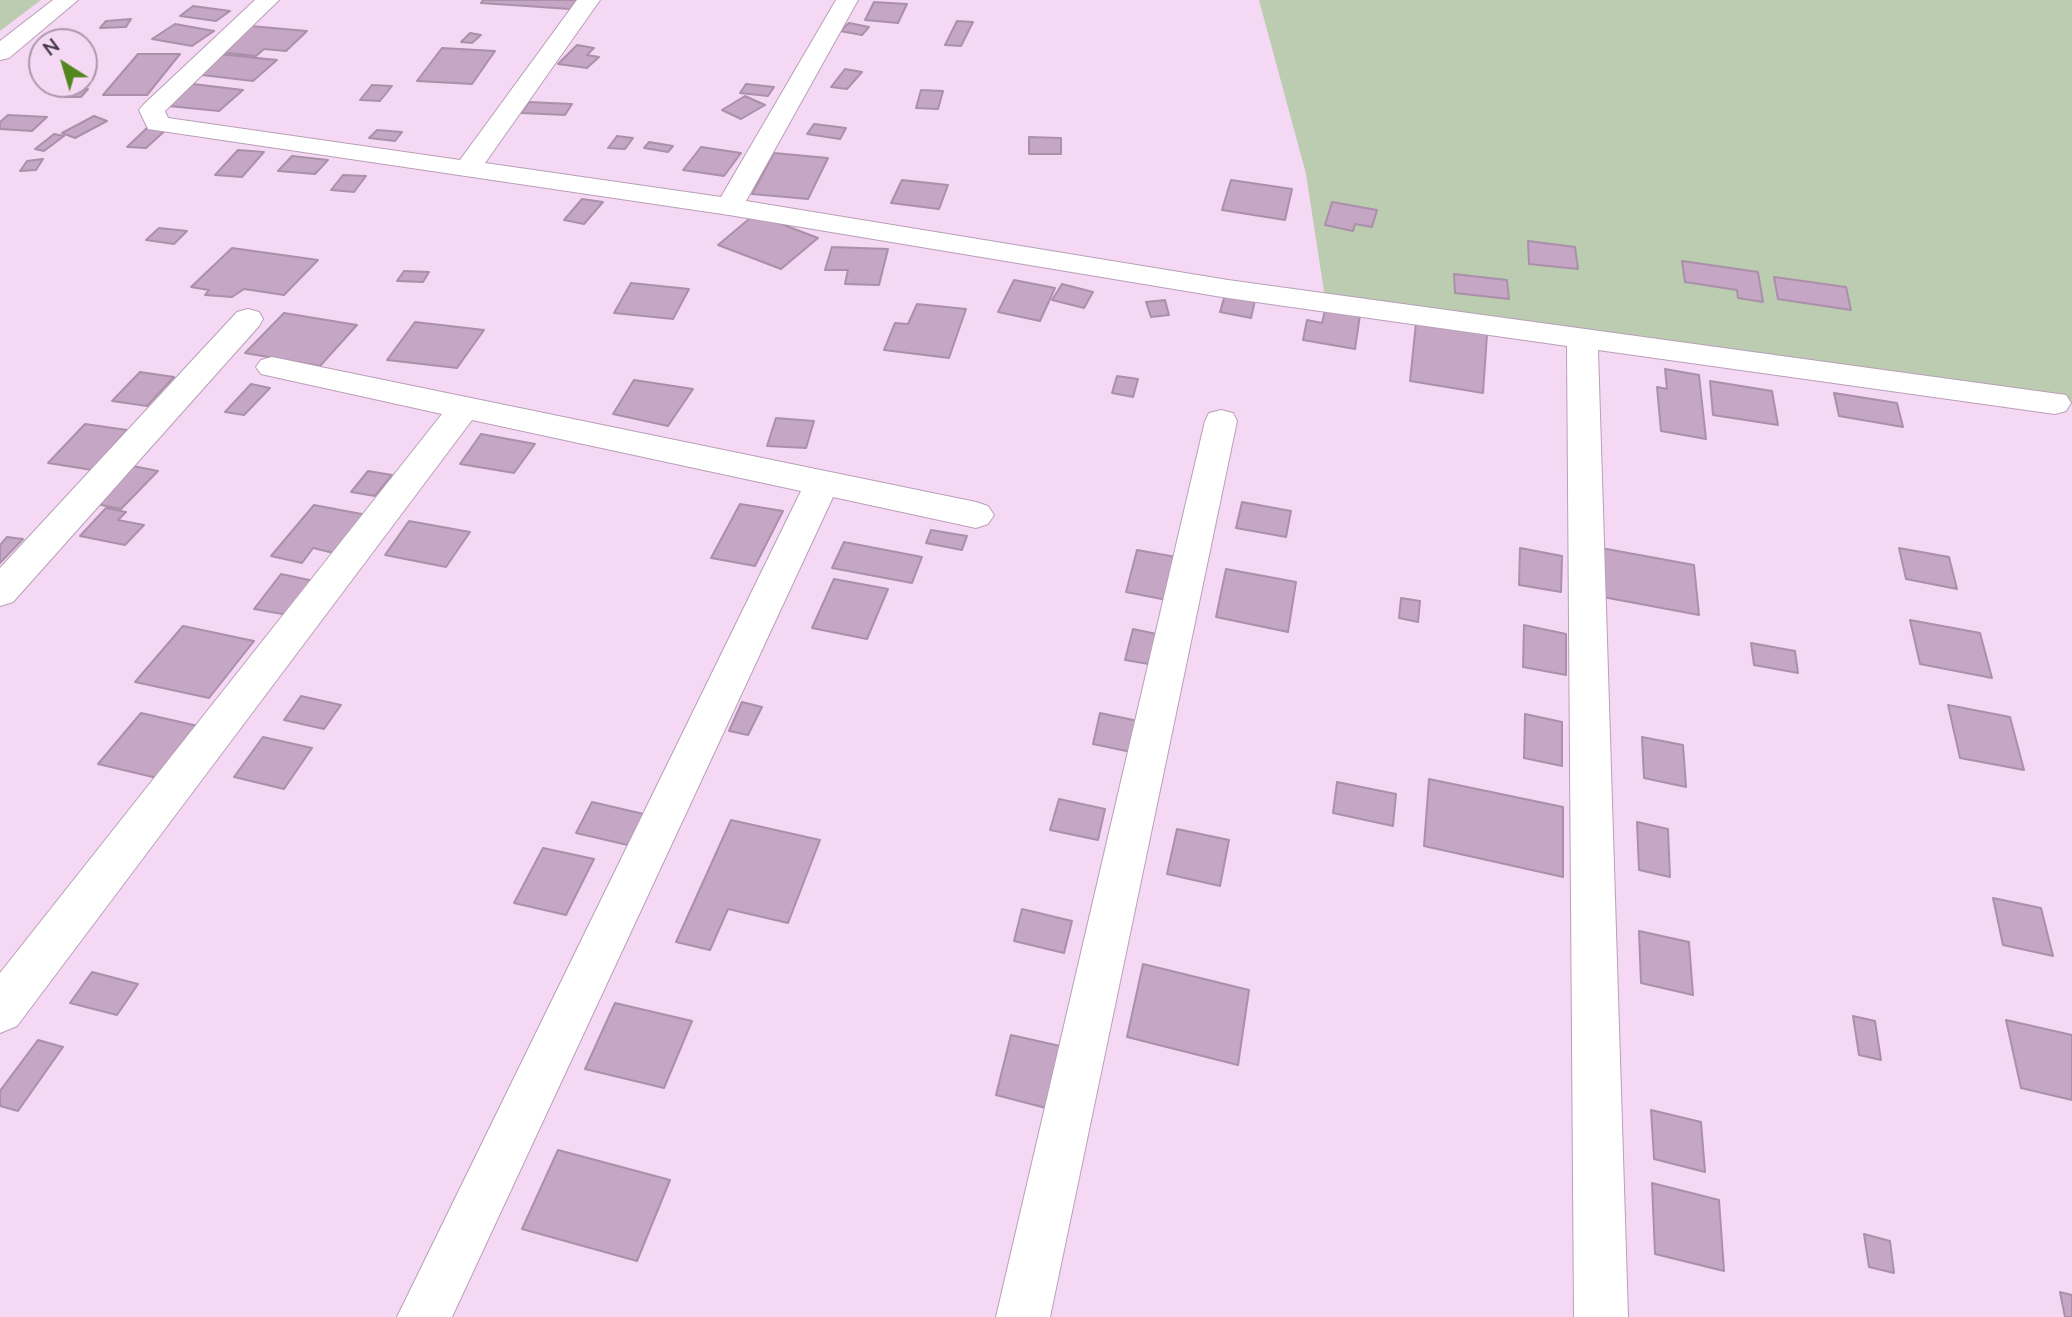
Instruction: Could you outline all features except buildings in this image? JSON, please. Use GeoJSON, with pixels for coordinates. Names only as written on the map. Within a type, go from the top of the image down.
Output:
{"type":"FeatureCollection","features":[{"type":"Feature","properties":{"kind":"street"},"geometry":{"type":"LineString","coordinates":[[0,53],[67,0]]}},
{"type":"Feature","properties":{"kind":"street"},"geometry":{"type":"LineString","coordinates":[[268,0],[152,110],[157,124],[729,207],[1228,289],[2055,403]]}},
{"type":"Feature","properties":{"kind":"street"},"geometry":{"type":"LineString","coordinates":[[467,169],[589,0]]}},
{"type":"Feature","properties":{"kind":"street"},"geometry":{"type":"LineString","coordinates":[[729,207],[847,0]]}},
{"type":"Feature","properties":{"kind":"street"},"geometry":{"type":"LineString","coordinates":[[0,592],[248,319]]}},
{"type":"Feature","properties":{"kind":"street"},"geometry":{"type":"LineString","coordinates":[[1582,338],[1601,1317]]}},
{"type":"Feature","properties":{"kind":"street"},"geometry":{"type":"LineString","coordinates":[[272,367],[975,515]]}},
{"type":"Feature","properties":{"kind":"street"},"geometry":{"type":"LineString","coordinates":[[0,1010],[464,408]]}},
{"type":"Feature","properties":{"kind":"street"},"geometry":{"type":"LineString","coordinates":[[1023,1317],[1222,421]]}},
{"type":"Feature","properties":{"kind":"street"},"geometry":{"type":"LineString","coordinates":[[424,1317],[822,483]]}},
{"type":"Feature","properties":{"kind":"green space"},"geometry":{"type":"Polygon","coordinates":[[[0,0],[41,0],[0,31],[0,0]]]}},
{"type":"Feature","properties":{"kind":"green space"},"geometry":{"type":"Polygon","coordinates":[[[1259,0],[2072,0],[2072,406],[2070,399],[1811,360],[1325,298],[1306,174],[1259,0]]]}}]}
